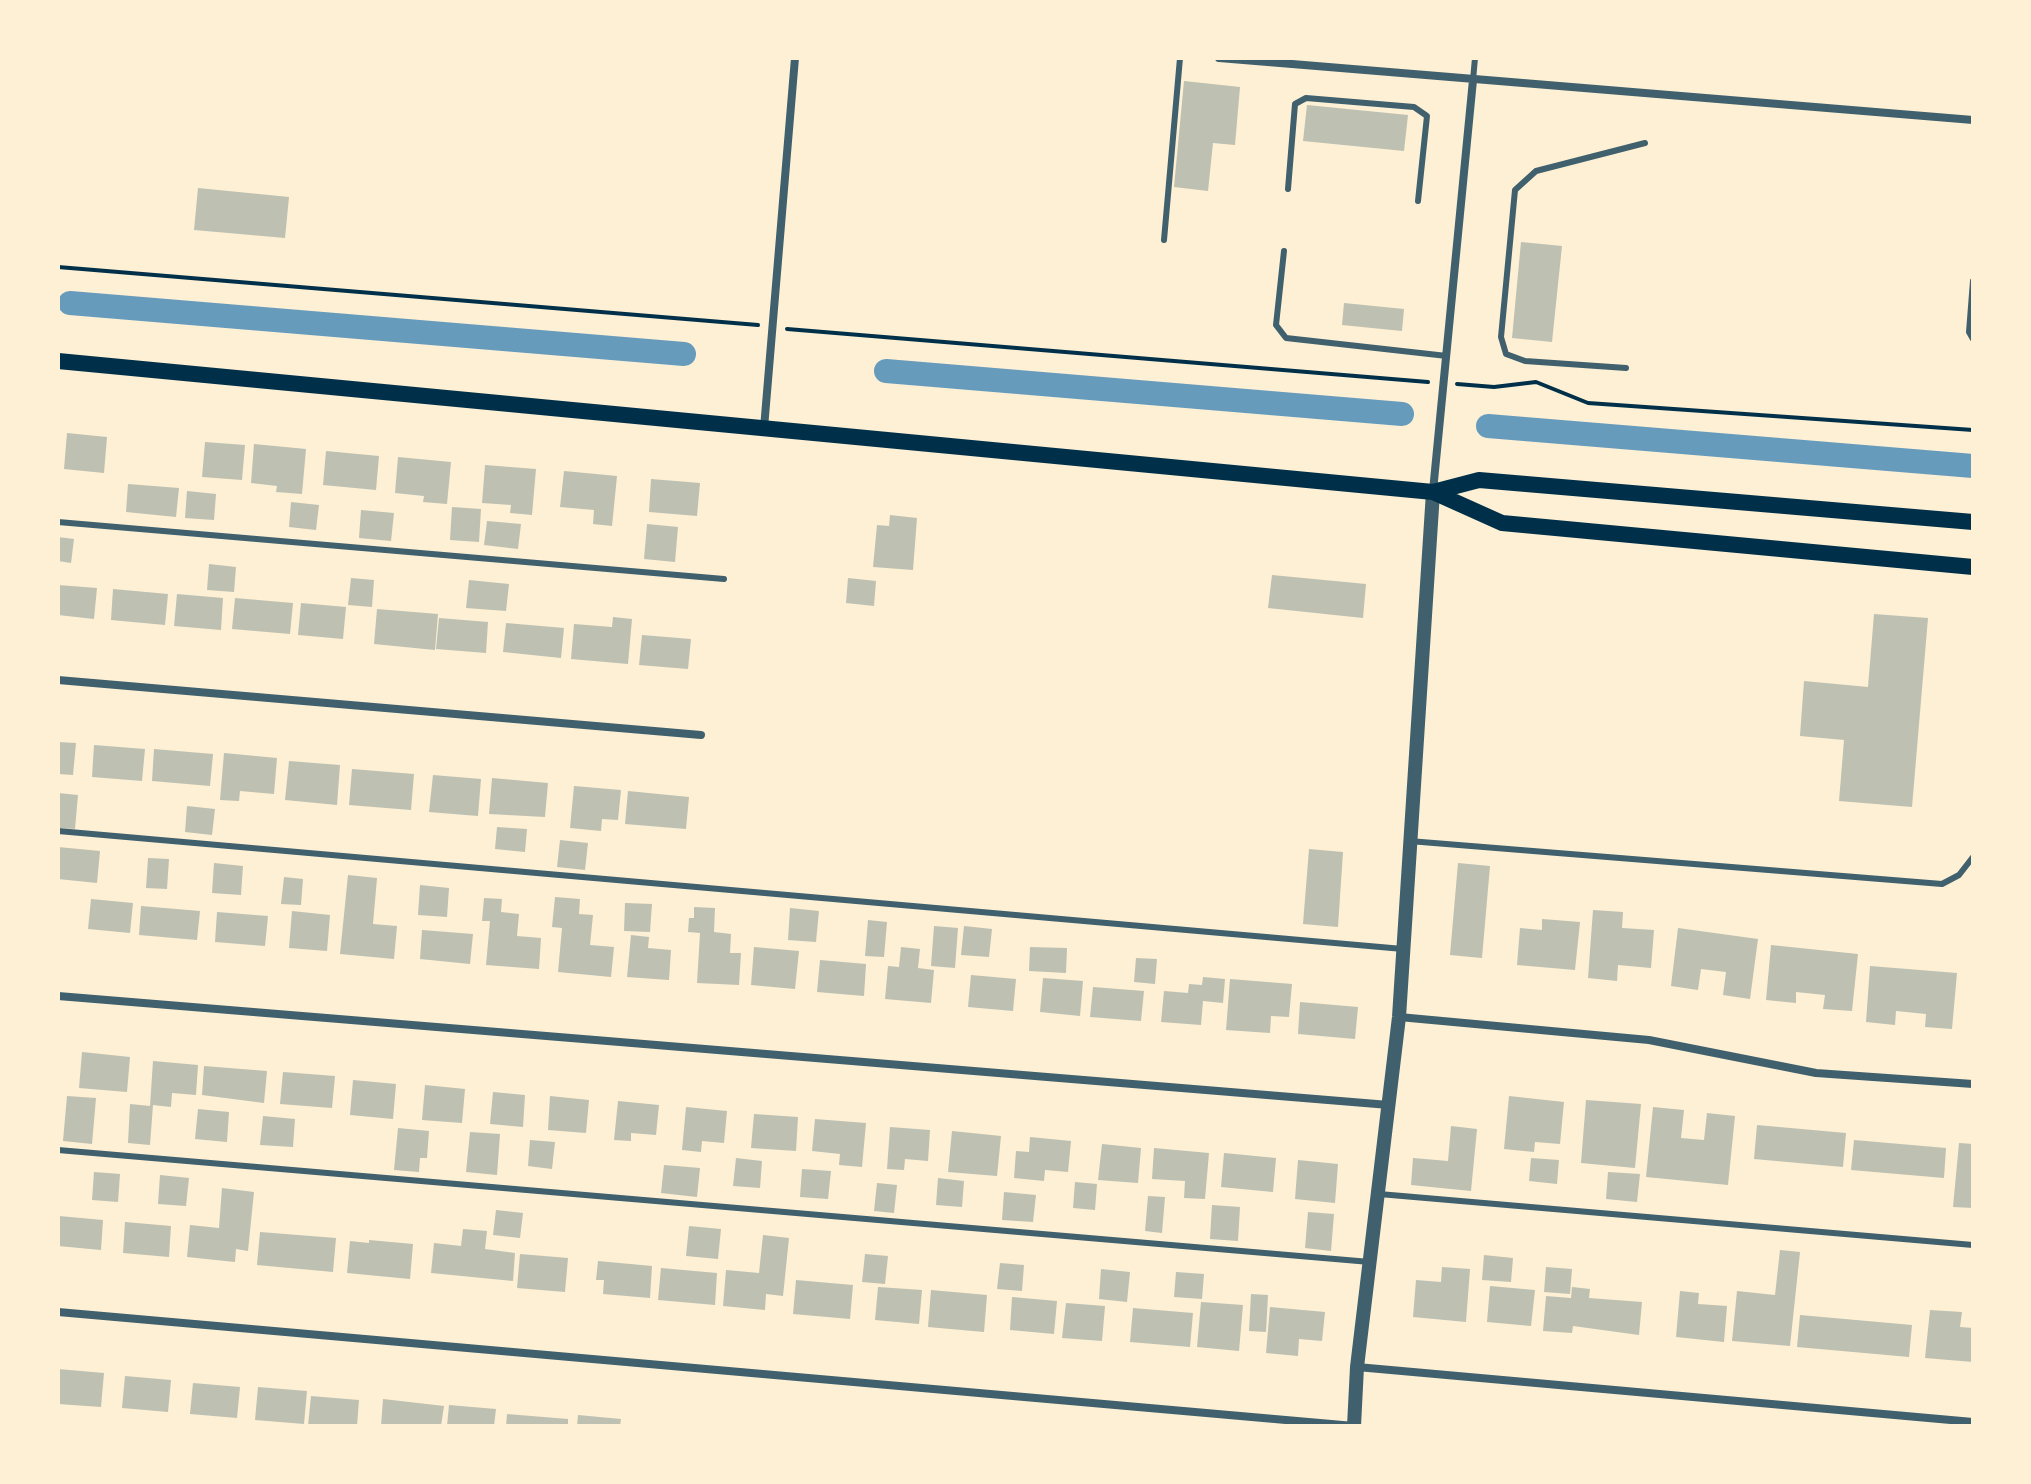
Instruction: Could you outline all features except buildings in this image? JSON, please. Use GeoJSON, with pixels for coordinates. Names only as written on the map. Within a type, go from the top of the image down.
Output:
{"type":"FeatureCollection","features":[{"type":"Feature","properties":{"kind":"main road"},"geometry":{"type":"LineString","coordinates":[[58,361],[1433,492],[1502,523],[1973,567]]}},
{"type":"Feature","properties":{"kind":"main road"},"geometry":{"type":"LineString","coordinates":[[1433,492],[1479,480],[1973,522]]}},
{"type":"Feature","properties":{"kind":"main road"},"geometry":{"type":"LineString","coordinates":[[1902,561],[1973,559]]}},
{"type":"Feature","properties":{"kind":"street"},"geometry":{"type":"LineString","coordinates":[[764,428],[795,58]]}},
{"type":"Feature","properties":{"kind":"street"},"geometry":{"type":"LineString","coordinates":[[1219,58],[1973,120]]}},
{"type":"Feature","properties":{"kind":"street"},"geometry":{"type":"LineString","coordinates":[[58,1312],[1354,1426],[1357,1367],[1399,1017],[1433,492],[1473,80]]}},
{"type":"Feature","properties":{"kind":"street"},"geometry":{"type":"LineString","coordinates":[[58,680],[701,735]]}},
{"type":"Feature","properties":{"kind":"street"},"geometry":{"type":"LineString","coordinates":[[58,996],[1390,1105]]}},
{"type":"Feature","properties":{"kind":"street"},"geometry":{"type":"LineString","coordinates":[[1399,1017],[1649,1040],[1816,1073],[1973,1084]]}},
{"type":"Feature","properties":{"kind":"street"},"geometry":{"type":"LineString","coordinates":[[1357,1367],[1973,1422]]}},
{"type":"Feature","properties":{"kind":"lane"},"geometry":{"type":"LineString","coordinates":[[1164,240],[1180,58]]}},
{"type":"Feature","properties":{"kind":"lane"},"geometry":{"type":"LineString","coordinates":[[1473,80],[1475,58]]}},
{"type":"Feature","properties":{"kind":"lane"},"geometry":{"type":"LineString","coordinates":[[1288,189],[1295,104],[1306,98],[1414,107],[1427,116],[1418,201]]}},
{"type":"Feature","properties":{"kind":"lane"},"geometry":{"type":"LineString","coordinates":[[1626,368],[1525,361],[1506,354],[1501,337],[1515,190],[1536,171],[1645,143]]}},
{"type":"Feature","properties":{"kind":"lane"},"geometry":{"type":"LineString","coordinates":[[1284,251],[1276,325],[1286,338],[1448,356]]}},
{"type":"Feature","properties":{"kind":"lane"},"geometry":{"type":"LineString","coordinates":[[1973,281],[1969,332],[1973,339]]}},
{"type":"Feature","properties":{"kind":"lane"},"geometry":{"type":"LineString","coordinates":[[58,522],[724,579]]}},
{"type":"Feature","properties":{"kind":"lane"},"geometry":{"type":"LineString","coordinates":[[58,831],[1403,949]]}},
{"type":"Feature","properties":{"kind":"lane"},"geometry":{"type":"LineString","coordinates":[[1409,841],[1942,884],[1959,875],[1973,857]]}},
{"type":"Feature","properties":{"kind":"lane"},"geometry":{"type":"LineString","coordinates":[[58,1150],[1370,1262]]}},
{"type":"Feature","properties":{"kind":"lane"},"geometry":{"type":"LineString","coordinates":[[1379,1194],[1973,1245]]}},
{"type":"Feature","properties":{"kind":"path"},"geometry":{"type":"LineString","coordinates":[[58,267],[1445,384],[1494,387],[1536,382],[1588,403],[1973,430]]}},
{"type":"Feature","properties":{"kind":"waterway"},"geometry":{"type":"LineString","coordinates":[[70,303],[684,354]]}},
{"type":"Feature","properties":{"kind":"waterway"},"geometry":{"type":"LineString","coordinates":[[886,371],[1402,414]]}},
{"type":"Feature","properties":{"kind":"waterway"},"geometry":{"type":"LineString","coordinates":[[1488,426],[1973,466]]}}]}
